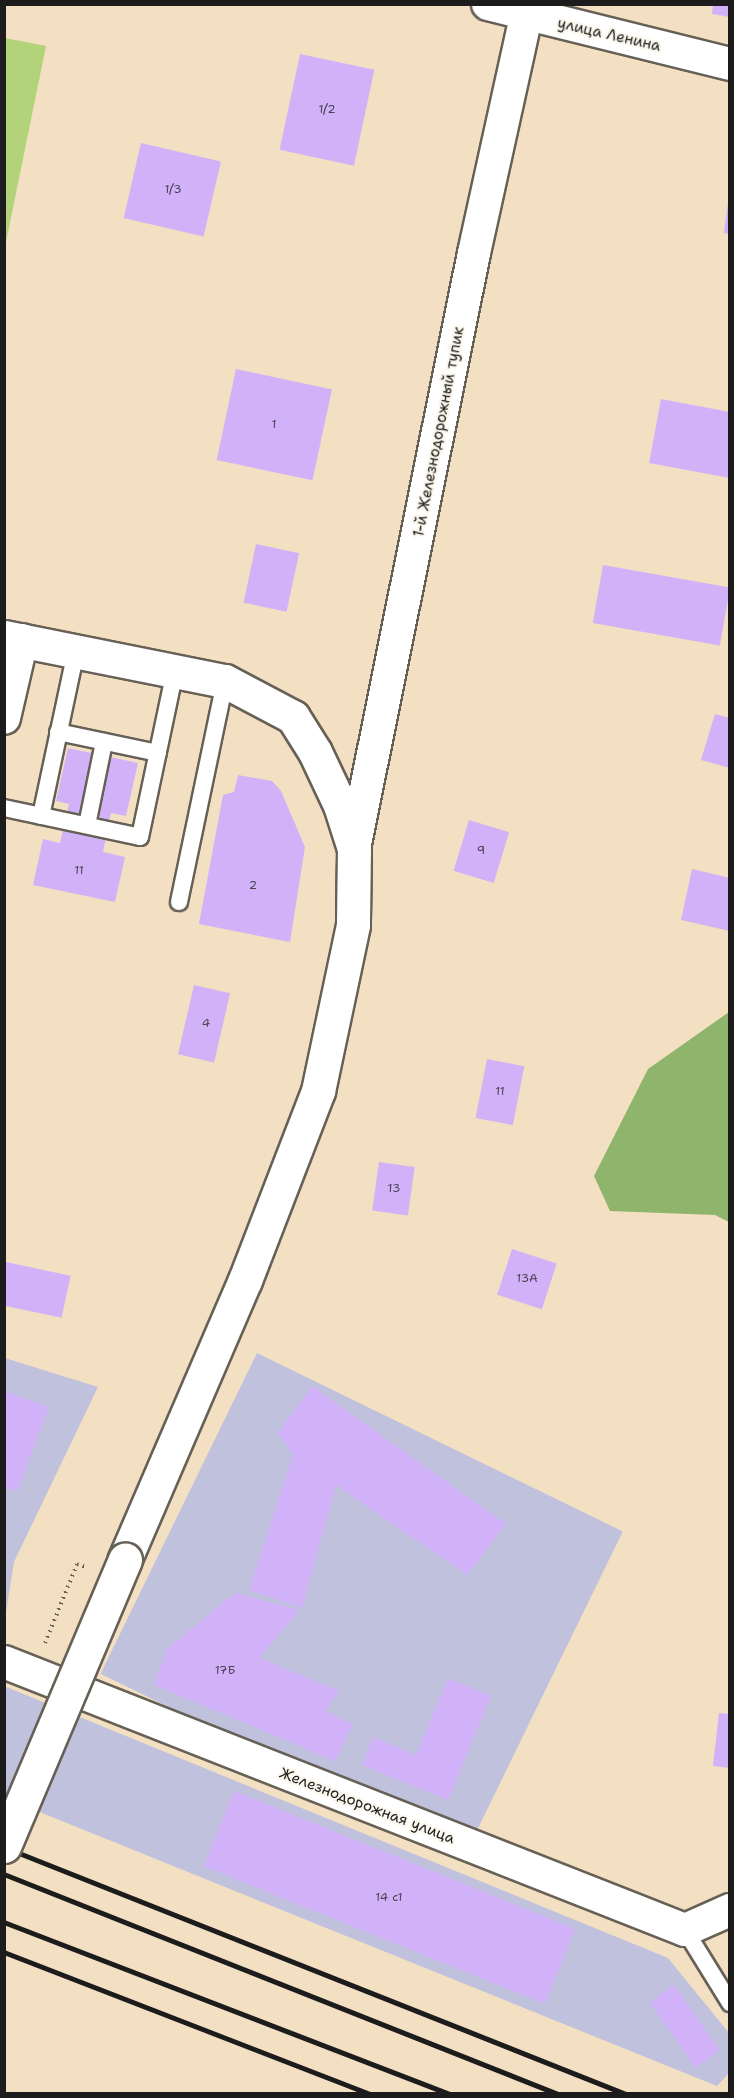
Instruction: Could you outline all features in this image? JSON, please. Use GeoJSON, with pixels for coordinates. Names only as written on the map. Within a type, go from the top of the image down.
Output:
{"type":"FeatureCollection","features":[{"type":"Feature","properties":{"kind":"main road"},"geometry":{"type":"LineString","coordinates":[[4,1846],[110,1564],[245,1280],[318,1091],[353,925],[354,849],[335,794],[293,717],[225,681],[14,639]]}},
{"type":"Feature","properties":{"kind":"street","name":"улица Ленина"},"geometry":{"type":"LineString","coordinates":[[488,4],[526,16],[729,64]]}},
{"type":"Feature","properties":{"kind":"street","name":"1-й Железнодорожный тупик"},"geometry":{"type":"LineString","coordinates":[[354,849],[474,253],[526,16]]}},
{"type":"Feature","properties":{"kind":"street"},"geometry":{"type":"LineString","coordinates":[[4,718],[14,639]]}},
{"type":"Feature","properties":{"kind":"street","name":"Железнодорожная улица"},"geometry":{"type":"LineString","coordinates":[[19,1668],[685,1930]]}},
{"type":"Feature","properties":{"kind":"street"},"geometry":{"type":"LineString","coordinates":[[685,1930],[729,1910]]}},
{"type":"Feature","properties":{"kind":"lane"},"geometry":{"type":"LineString","coordinates":[[40,816],[76,651]]}},
{"type":"Feature","properties":{"kind":"lane"},"geometry":{"type":"LineString","coordinates":[[4,808],[140,837],[175,671]]}},
{"type":"Feature","properties":{"kind":"lane"},"geometry":{"type":"LineString","coordinates":[[179,902],[225,681]]}},
{"type":"Feature","properties":{"kind":"lane"},"geometry":{"type":"LineString","coordinates":[[58,732],[158,753]]}},
{"type":"Feature","properties":{"kind":"lane"},"geometry":{"type":"LineString","coordinates":[[87,825],[104,742]]}},
{"type":"Feature","properties":{"kind":"lane"},"geometry":{"type":"LineString","coordinates":[[685,1930],[729,2003]]}},
{"type":"Feature","properties":{"kind":"path"},"geometry":{"type":"LineString","coordinates":[[19,1668],[77,1564],[110,1564]]}},
{"type":"Feature","properties":{"kind":"shaded area"},"geometry":{"type":"Polygon","coordinates":[[[257,1353],[623,1531],[466,1852],[101,1674],[257,1353]]]}},
{"type":"Feature","properties":{"kind":"shaded area"},"geometry":{"type":"Polygon","coordinates":[[[5,1358],[98,1387],[14,1562],[5,1618],[5,1358]]]}},
{"type":"Feature","properties":{"kind":"shaded area"},"geometry":{"type":"Polygon","coordinates":[[[4,1686],[668,1958],[729,2033],[729,2073],[717,2086],[5,1798],[4,1686]]]}},
{"type":"Feature","properties":{"kind":"green space"},"geometry":{"type":"Polygon","coordinates":[[[4,38],[46,46],[5,247],[4,38]]]}},
{"type":"Feature","properties":{"kind":"green space"},"geometry":{"type":"Polygon","coordinates":[[[729,1012],[729,1222],[715,1215],[610,1211],[594,1176],[648,1069],[729,1012]]]}},
{"type":"Feature","properties":{"kind":"building"},"geometry":{"type":"Polygon","coordinates":[[[713,4],[730,4],[730,17],[712,14],[713,4]]]}},
{"type":"Feature","properties":{"kind":"building"},"geometry":{"type":"Polygon","coordinates":[[[300,54],[374,70],[354,166],[280,150],[300,54]]]}},
{"type":"Feature","properties":{"kind":"building"},"geometry":{"type":"Polygon","coordinates":[[[141,143],[221,161],[204,236],[124,218],[141,143]]]}},
{"type":"Feature","properties":{"kind":"building"},"geometry":{"type":"Polygon","coordinates":[[[728,203],[730,203],[730,234],[724,233],[728,203]]]}},
{"type":"Feature","properties":{"kind":"building"},"geometry":{"type":"Polygon","coordinates":[[[236,369],[332,389],[313,480],[217,460],[236,369]]]}},
{"type":"Feature","properties":{"kind":"building"},"geometry":{"type":"Polygon","coordinates":[[[661,399],[730,412],[730,478],[649,463],[661,399]]]}},
{"type":"Feature","properties":{"kind":"building"},"geometry":{"type":"Polygon","coordinates":[[[256,544],[299,553],[287,612],[244,603],[256,544]]]}},
{"type":"Feature","properties":{"kind":"building"},"geometry":{"type":"Polygon","coordinates":[[[603,565],[730,587],[720,646],[593,623],[603,565]]]}},
{"type":"Feature","properties":{"kind":"building"},"geometry":{"type":"Polygon","coordinates":[[[715,714],[730,718],[730,768],[701,760],[715,714]]]}},
{"type":"Feature","properties":{"kind":"building"},"geometry":{"type":"Polygon","coordinates":[[[68,748],[138,763],[126,816],[111,813],[103,852],[125,857],[115,902],[33,885],[43,839],[60,843],[69,804],[56,801],[68,748]]]}},
{"type":"Feature","properties":{"kind":"building"},"geometry":{"type":"Polygon","coordinates":[[[238,775],[272,781],[281,791],[305,847],[290,942],[199,924],[223,795],[234,792],[238,775]]]}},
{"type":"Feature","properties":{"kind":"building"},"geometry":{"type":"Polygon","coordinates":[[[469,820],[509,832],[494,883],[454,871],[469,820]]]}},
{"type":"Feature","properties":{"kind":"building"},"geometry":{"type":"Polygon","coordinates":[[[692,869],[730,878],[730,931],[681,920],[692,869]]]}},
{"type":"Feature","properties":{"kind":"building"},"geometry":{"type":"Polygon","coordinates":[[[194,985],[230,993],[214,1063],[178,1054],[194,985]]]}},
{"type":"Feature","properties":{"kind":"building"},"geometry":{"type":"Polygon","coordinates":[[[487,1059],[524,1066],[513,1125],[476,1118],[487,1059]]]}},
{"type":"Feature","properties":{"kind":"building"},"geometry":{"type":"Polygon","coordinates":[[[379,1162],[415,1167],[408,1216],[372,1211],[379,1162]]]}},
{"type":"Feature","properties":{"kind":"building"},"geometry":{"type":"Polygon","coordinates":[[[512,1249],[557,1264],[542,1309],[497,1295],[512,1249]]]}},
{"type":"Feature","properties":{"kind":"building"},"geometry":{"type":"Polygon","coordinates":[[[6,1262],[71,1276],[62,1318],[4,1306],[6,1262]]]}},
{"type":"Feature","properties":{"kind":"building"},"geometry":{"type":"Polygon","coordinates":[[[312,1386],[506,1524],[467,1575],[336,1485],[302,1608],[249,1590],[293,1455],[278,1433],[312,1386]]]}},
{"type":"Feature","properties":{"kind":"building"},"geometry":{"type":"Polygon","coordinates":[[[4,1391],[49,1407],[17,1492],[4,1487],[4,1391]]]}},
{"type":"Feature","properties":{"kind":"building"},"geometry":{"type":"Polygon","coordinates":[[[235,1593],[299,1610],[260,1658],[339,1691],[325,1711],[353,1724],[335,1761],[154,1685],[167,1649],[235,1593]]]}},
{"type":"Feature","properties":{"kind":"building"},"geometry":{"type":"Polygon","coordinates":[[[448,1678],[491,1696],[448,1800],[362,1765],[373,1737],[416,1755],[448,1678]]]}},
{"type":"Feature","properties":{"kind":"building"},"geometry":{"type":"Polygon","coordinates":[[[719,1713],[730,1714],[730,1768],[713,1766],[719,1713]]]}},
{"type":"Feature","properties":{"kind":"building"},"geometry":{"type":"Polygon","coordinates":[[[234,1791],[575,1929],[545,2004],[204,1866],[234,1791]]]}},
{"type":"Feature","properties":{"kind":"building"},"geometry":{"type":"Polygon","coordinates":[[[674,1985],[720,2051],[695,2068],[649,2002],[674,1985]]]}},
{"type":"Feature","properties":{"kind":"railway"},"geometry":{"type":"LineString","coordinates":[[4,1847],[626,2094]]}},
{"type":"Feature","properties":{"kind":"railway"},"geometry":{"type":"LineString","coordinates":[[4,1874],[558,2094]]}},
{"type":"Feature","properties":{"kind":"railway"},"geometry":{"type":"LineString","coordinates":[[4,1922],[449,2094]]}},
{"type":"Feature","properties":{"kind":"railway"},"geometry":{"type":"LineString","coordinates":[[4,1952],[370,2094]]}}]}
